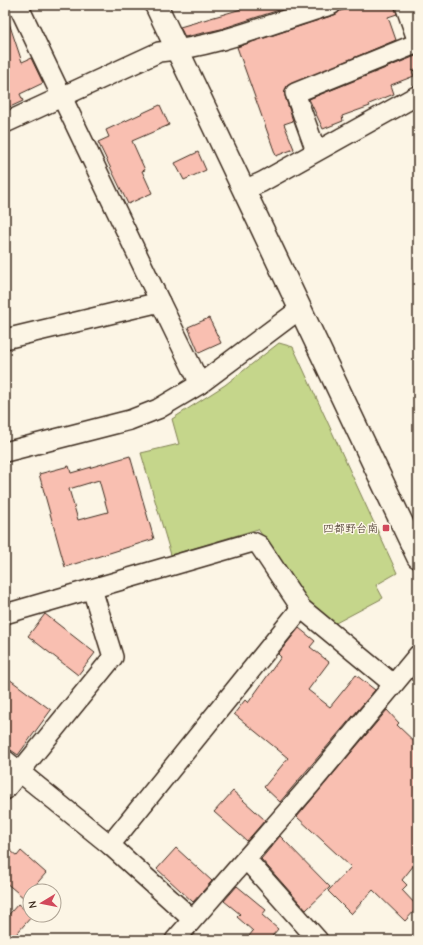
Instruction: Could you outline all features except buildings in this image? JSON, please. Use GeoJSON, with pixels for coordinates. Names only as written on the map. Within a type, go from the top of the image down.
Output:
{"type":"FeatureCollection","features":[{"type":"Feature","properties":{"kind":"street"},"geometry":{"type":"LineString","coordinates":[[18,5],[200,384]]}},
{"type":"Feature","properties":{"kind":"street"},"geometry":{"type":"LineString","coordinates":[[156,5],[418,557]]}},
{"type":"Feature","properties":{"kind":"street"},"geometry":{"type":"LineString","coordinates":[[5,123],[159,52],[178,50],[229,37],[331,5]]}},
{"type":"Feature","properties":{"kind":"street"},"geometry":{"type":"LineString","coordinates":[[316,151],[295,93],[418,42],[405,5]]}},
{"type":"Feature","properties":{"kind":"street"},"geometry":{"type":"LineString","coordinates":[[244,190],[262,182],[418,96]]}},
{"type":"Feature","properties":{"kind":"street"},"geometry":{"type":"LineString","coordinates":[[5,339],[160,302]]}},
{"type":"Feature","properties":{"kind":"street"},"geometry":{"type":"LineString","coordinates":[[5,452],[130,420],[158,409],[200,384],[300,309]]}},
{"type":"Feature","properties":{"kind":"street"},"geometry":{"type":"LineString","coordinates":[[5,614],[253,542],[259,545],[300,608],[393,684]]}},
{"type":"Feature","properties":{"kind":"street"},"geometry":{"type":"LineString","coordinates":[[5,790],[113,657],[92,589]]}},
{"type":"Feature","properties":{"kind":"street"},"geometry":{"type":"LineString","coordinates":[[110,845],[300,608]]}},
{"type":"Feature","properties":{"kind":"street"},"geometry":{"type":"LineString","coordinates":[[175,940],[246,859],[418,655]]}},
{"type":"Feature","properties":{"kind":"street"},"geometry":{"type":"LineString","coordinates":[[5,760],[110,845],[192,919]]}},
{"type":"Feature","properties":{"kind":"street"},"geometry":{"type":"LineString","coordinates":[[246,859],[318,940]]}},
{"type":"Feature","properties":{"kind":"green space"},"geometry":{"type":"Polygon","coordinates":[[[279,343],[293,347],[397,573],[376,585],[383,598],[332,625],[306,601],[258,529],[171,555],[141,453],[179,444],[172,419],[225,385],[279,343]]]}},
{"type":"Feature","properties":{"kind":"place","name":"四都野台南"},"geometry":{"type":"Point","coordinates":[386,528]}}]}
